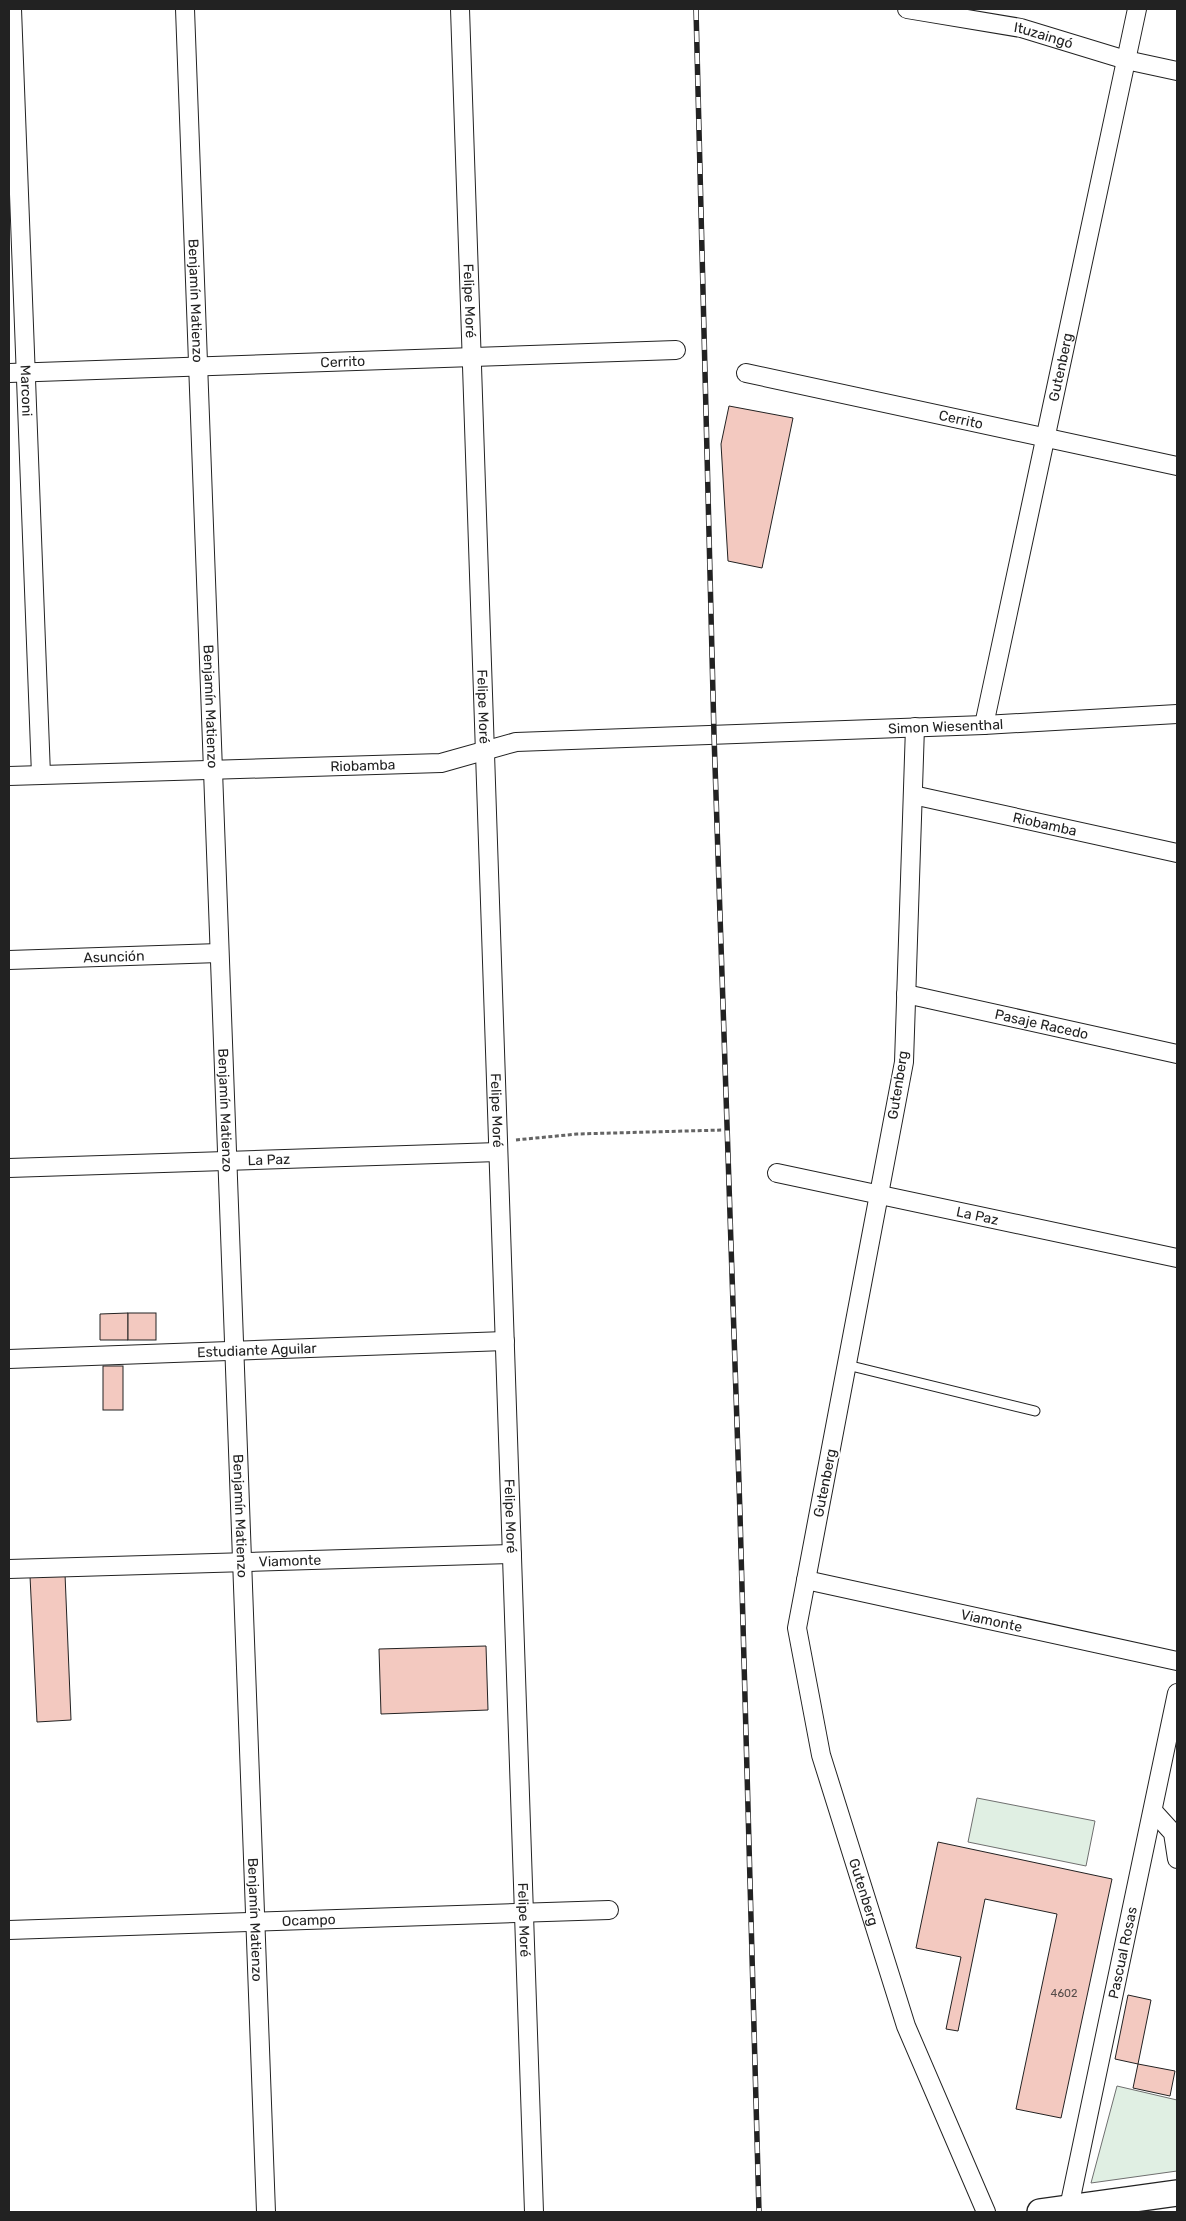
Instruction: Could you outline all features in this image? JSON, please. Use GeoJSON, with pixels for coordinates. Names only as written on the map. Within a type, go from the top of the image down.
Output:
{"type":"FeatureCollection","features":[{"type":"Feature","properties":{"kind":"main road"},"geometry":{"type":"LineString","coordinates":[[1040,2212],[1068,2210],[1177,2193]]}},
{"type":"Feature","properties":{"kind":"street","name":"Marconi"},"geometry":{"type":"LineString","coordinates":[[12,9],[42,775]]}},
{"type":"Feature","properties":{"kind":"street","name":"Benjamín Matienzo"},"geometry":{"type":"LineString","coordinates":[[185,9],[196,367],[266,2212]]}},
{"type":"Feature","properties":{"kind":"street","name":"Felipe Moré"},"geometry":{"type":"LineString","coordinates":[[460,9],[534,2212]]}},
{"type":"Feature","properties":{"kind":"street","name":"Ituzaingó"},"geometry":{"type":"LineString","coordinates":[[907,9],[1021,28],[1126,60],[1177,71]]}},
{"type":"Feature","properties":{"kind":"street","name":"Gutenberg"},"geometry":{"type":"LineString","coordinates":[[984,725],[1137,9]]}},
{"type":"Feature","properties":{"kind":"street","name":"Cerrito"},"geometry":{"type":"LineString","coordinates":[[9,373],[676,350]]}},
{"type":"Feature","properties":{"kind":"street","name":"Cerrito"},"geometry":{"type":"LineString","coordinates":[[746,373],[1177,466]]}},
{"type":"Feature","properties":{"kind":"street","name":"Simon Wiesenthal"},"geometry":{"type":"LineString","coordinates":[[714,735],[984,725],[1177,714]]}},
{"type":"Feature","properties":{"kind":"street","name":"Gutenberg"},"geometry":{"type":"LineString","coordinates":[[915,727],[904,1062],[798,1628],[821,1755],[906,2026],[986,2212]]}},
{"type":"Feature","properties":{"kind":"street","name":"Riobamba"},"geometry":{"type":"LineString","coordinates":[[9,776],[441,763],[485,749],[516,742],[714,735]]}},
{"type":"Feature","properties":{"kind":"street","name":"Riobamba"},"geometry":{"type":"LineString","coordinates":[[913,795],[1177,853]]}},
{"type":"Feature","properties":{"kind":"street","name":"Asunción"},"geometry":{"type":"LineString","coordinates":[[9,960],[219,953]]}},
{"type":"Feature","properties":{"kind":"street","name":"Pasaje Racedo"},"geometry":{"type":"LineString","coordinates":[[906,994],[1177,1054]]}},
{"type":"Feature","properties":{"kind":"street","name":"La Paz"},"geometry":{"type":"LineString","coordinates":[[9,1168],[226,1161],[498,1147]]}},
{"type":"Feature","properties":{"kind":"street","name":"La Paz"},"geometry":{"type":"LineString","coordinates":[[777,1173],[1177,1258]]}},
{"type":"Feature","properties":{"kind":"street","name":"Estudiante Aguilar"},"geometry":{"type":"LineString","coordinates":[[9,1359],[505,1341]]}},
{"type":"Feature","properties":{"kind":"street","name":"Viamonte"},"geometry":{"type":"LineString","coordinates":[[9,1569],[512,1554]]}},
{"type":"Feature","properties":{"kind":"street","name":"Viamonte"},"geometry":{"type":"LineString","coordinates":[[806,1580],[1177,1661]]}},
{"type":"Feature","properties":{"kind":"street","name":"Pascual Rosas"},"geometry":{"type":"LineString","coordinates":[[1068,2210],[1177,1693]]}},
{"type":"Feature","properties":{"kind":"street"},"geometry":{"type":"LineString","coordinates":[[1153,1810],[1173,1833],[1177,1859]]}},
{"type":"Feature","properties":{"kind":"street","name":"Ocampo"},"geometry":{"type":"LineString","coordinates":[[9,1930],[609,1910]]}},
{"type":"Feature","properties":{"kind":"lane"},"geometry":{"type":"LineString","coordinates":[[847,1365],[1035,1411]]}},
{"type":"Feature","properties":{"kind":"path"},"geometry":{"type":"LineString","coordinates":[[498,1147],[576,1134],[723,1130]]}},
{"type":"Feature","properties":{"kind":"green space"},"geometry":{"type":"Polygon","coordinates":[[[977,1798],[1095,1821],[1086,1866],[968,1842],[977,1798]]]}},
{"type":"Feature","properties":{"kind":"green space"},"geometry":{"type":"Polygon","coordinates":[[[1117,2086],[1177,2100],[1177,2171],[1091,2183],[1117,2086]]]}},
{"type":"Feature","properties":{"kind":"building"},"geometry":{"type":"Polygon","coordinates":[[[729,406],[793,418],[762,568],[728,561],[721,444],[729,406]]]}},
{"type":"Feature","properties":{"kind":"building"},"geometry":{"type":"Polygon","coordinates":[[[128,1313],[128,1340],[100,1340],[100,1314],[128,1313]]]}},
{"type":"Feature","properties":{"kind":"building"},"geometry":{"type":"Polygon","coordinates":[[[128,1313],[156,1313],[156,1340],[128,1340],[128,1313]]]}},
{"type":"Feature","properties":{"kind":"building"},"geometry":{"type":"Polygon","coordinates":[[[103,1366],[123,1366],[123,1410],[103,1410],[103,1366]]]}},
{"type":"Feature","properties":{"kind":"building"},"geometry":{"type":"Polygon","coordinates":[[[65,1574],[71,1720],[37,1722],[30,1576],[65,1574]]]}},
{"type":"Feature","properties":{"kind":"building"},"geometry":{"type":"Polygon","coordinates":[[[486,1646],[488,1710],[381,1714],[379,1649],[486,1646]]]}},
{"type":"Feature","properties":{"kind":"building"},"geometry":{"type":"Polygon","coordinates":[[[938,1842],[1112,1879],[1061,2118],[1016,2109],[1057,1914],[985,1899],[958,2031],[946,2029],[961,1957],[916,1948],[938,1842]]]}},
{"type":"Feature","properties":{"kind":"building"},"geometry":{"type":"Polygon","coordinates":[[[1128,1995],[1151,2000],[1138,2064],[1115,2059],[1128,1995]]]}},
{"type":"Feature","properties":{"kind":"building"},"geometry":{"type":"Polygon","coordinates":[[[1138,2064],[1175,2071],[1170,2096],[1133,2088],[1138,2064]]]}},
{"type":"Feature","properties":{"kind":"railway"},"geometry":{"type":"LineString","coordinates":[[696,9],[714,735],[740,1514],[759,2212]]}}]}
